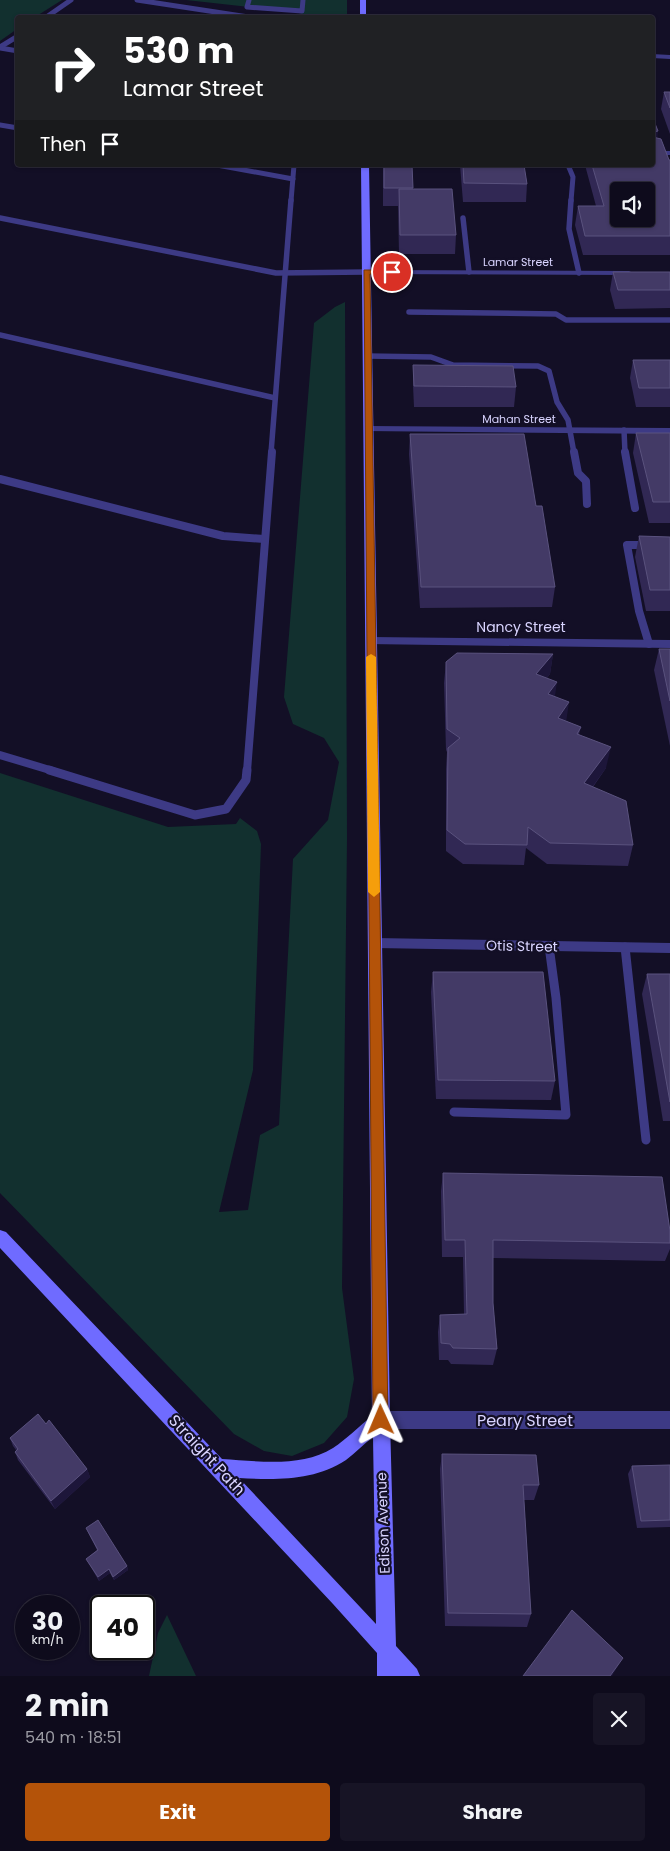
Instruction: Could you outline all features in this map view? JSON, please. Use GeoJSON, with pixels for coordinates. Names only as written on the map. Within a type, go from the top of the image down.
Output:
{"type":"FeatureCollection","features":[{"type":"Feature","properties":{"kind":"street"},"geometry":{"type":"LineString","coordinates":[[363,0],[363,15]]}},
{"type":"Feature","properties":{"kind":"street"},"geometry":{"type":"LineString","coordinates":[[655,56],[670,56]]}},
{"type":"Feature","properties":{"kind":"street"},"geometry":{"type":"LineString","coordinates":[[655,152],[670,153]]}},
{"type":"Feature","properties":{"kind":"street","name":"Edison Avenue"},"geometry":{"type":"LineString","coordinates":[[365,167],[381,1420],[388,1676]]}},
{"type":"Feature","properties":{"kind":"street","name":"Lamar Street"},"geometry":{"type":"LineString","coordinates":[[366,272],[643,274]]}},
{"type":"Feature","properties":{"kind":"street","name":"Mahan Street"},"geometry":{"type":"LineString","coordinates":[[368,429],[670,431]]}},
{"type":"Feature","properties":{"kind":"street","name":"Nancy Street"},"geometry":{"type":"LineString","coordinates":[[371,641],[670,644]]}},
{"type":"Feature","properties":{"kind":"street","name":"Otis Street"},"geometry":{"type":"LineString","coordinates":[[375,943],[670,948]]}},
{"type":"Feature","properties":{"kind":"street","name":"Straight Path"},"geometry":{"type":"LineString","coordinates":[[0,1237],[340,1596],[410,1676]]}},
{"type":"Feature","properties":{"kind":"street"},"geometry":{"type":"LineString","coordinates":[[218,1468],[290,1470],[305,1468],[338,1454],[381,1420]]}},
{"type":"Feature","properties":{"kind":"street","name":"Peary Street"},"geometry":{"type":"LineString","coordinates":[[381,1420],[670,1420]]}},
{"type":"Feature","properties":{"kind":"lane"},"geometry":{"type":"LineString","coordinates":[[49,15],[71,0]]}},
{"type":"Feature","properties":{"kind":"lane"},"geometry":{"type":"LineString","coordinates":[[137,0],[235,15]]}},
{"type":"Feature","properties":{"kind":"lane"},"geometry":{"type":"LineString","coordinates":[[249,0],[247,7],[302,11],[303,0]]}},
{"type":"Feature","properties":{"kind":"lane"},"geometry":{"type":"LineString","coordinates":[[0,48],[15,38]]}},
{"type":"Feature","properties":{"kind":"lane"},"geometry":{"type":"LineString","coordinates":[[0,48],[15,50]]}},
{"type":"Feature","properties":{"kind":"lane"},"geometry":{"type":"LineString","coordinates":[[0,125],[15,128]]}},
{"type":"Feature","properties":{"kind":"lane"},"geometry":{"type":"LineString","coordinates":[[228,167],[293,179]]}},
{"type":"Feature","properties":{"kind":"lane"},"geometry":{"type":"LineString","coordinates":[[0,755],[195,815],[226,808],[246,780],[294,167]]}},
{"type":"Feature","properties":{"kind":"lane"},"geometry":{"type":"LineString","coordinates":[[569,167],[573,177],[569,229],[579,273]]}},
{"type":"Feature","properties":{"kind":"lane"},"geometry":{"type":"LineString","coordinates":[[0,218],[285,273],[366,272]]}},
{"type":"Feature","properties":{"kind":"lane"},"geometry":{"type":"LineString","coordinates":[[463,218],[469,272]]}},
{"type":"Feature","properties":{"kind":"lane"},"geometry":{"type":"LineString","coordinates":[[409,312],[556,314],[566,320],[670,320]]}},
{"type":"Feature","properties":{"kind":"lane"},"geometry":{"type":"LineString","coordinates":[[0,335],[275,398]]}},
{"type":"Feature","properties":{"kind":"lane"},"geometry":{"type":"LineString","coordinates":[[367,356],[431,357],[453,365],[538,366],[549,371],[557,402],[568,420],[578,473],[586,482],[587,504]]}},
{"type":"Feature","properties":{"kind":"lane"},"geometry":{"type":"LineString","coordinates":[[624,430],[625,458],[635,508]]}},
{"type":"Feature","properties":{"kind":"lane"},"geometry":{"type":"LineString","coordinates":[[0,479],[223,536],[264,539]]}},
{"type":"Feature","properties":{"kind":"lane"},"geometry":{"type":"LineString","coordinates":[[649,644],[639,611],[627,545],[670,545]]}},
{"type":"Feature","properties":{"kind":"lane"},"geometry":{"type":"LineString","coordinates":[[454,1112],[566,1116],[556,998],[548,946]]}},
{"type":"Feature","properties":{"kind":"lane"},"geometry":{"type":"LineString","coordinates":[[625,948],[646,1140]]}},
{"type":"Feature","properties":{"kind":"green space"},"geometry":{"type":"Polygon","coordinates":[[[0,0],[62,0],[38,15],[15,15],[15,30],[0,41],[0,0]]]}},
{"type":"Feature","properties":{"kind":"green space"},"geometry":{"type":"Polygon","coordinates":[[[186,0],[347,0],[347,15],[309,15],[186,0]]]}},
{"type":"Feature","properties":{"kind":"green space"},"geometry":{"type":"Polygon","coordinates":[[[345,302],[347,838],[342,1288],[354,1379],[347,1417],[324,1443],[292,1456],[264,1451],[234,1434],[0,1193],[0,773],[168,827],[236,824],[240,818],[257,831],[261,844],[253,1070],[219,1212],[248,1210],[260,1135],[279,1125],[293,859],[328,820],[339,762],[324,738],[293,724],[284,697],[314,323],[345,302]]]}},
{"type":"Feature","properties":{"kind":"green space"},"geometry":{"type":"Polygon","coordinates":[[[167,1615],[196,1676],[149,1676],[152,1660],[155,1660],[158,1633],[167,1615]]]}},
{"type":"Feature","properties":{"kind":"building"},"geometry":{"type":"Polygon","coordinates":[[[664,92],[670,92],[670,108],[664,92]]]}},
{"type":"Feature","properties":{"kind":"building"},"geometry":{"type":"Polygon","coordinates":[[[655,138],[661,139],[670,160],[670,236],[585,236],[578,206],[604,206],[593,167],[655,167],[655,138]]]}},
{"type":"Feature","properties":{"kind":"building"},"geometry":{"type":"Polygon","coordinates":[[[384,167],[412,167],[413,188],[384,188],[384,167]]]}},
{"type":"Feature","properties":{"kind":"building"},"geometry":{"type":"Polygon","coordinates":[[[463,167],[524,167],[527,184],[464,183],[463,167]]]}},
{"type":"Feature","properties":{"kind":"building"},"geometry":{"type":"Polygon","coordinates":[[[399,189],[452,189],[456,235],[400,235],[399,189]]]}},
{"type":"Feature","properties":{"kind":"building"},"geometry":{"type":"Polygon","coordinates":[[[613,272],[670,272],[670,290],[618,290],[613,272]]]}},
{"type":"Feature","properties":{"kind":"building"},"geometry":{"type":"Polygon","coordinates":[[[633,360],[670,360],[670,388],[639,388],[633,360]]]}},
{"type":"Feature","properties":{"kind":"building"},"geometry":{"type":"Polygon","coordinates":[[[413,365],[513,366],[516,387],[414,386],[413,365]]]}},
{"type":"Feature","properties":{"kind":"building"},"geometry":{"type":"Polygon","coordinates":[[[636,433],[670,433],[670,502],[653,502],[636,433]]]}},
{"type":"Feature","properties":{"kind":"building"},"geometry":{"type":"Polygon","coordinates":[[[410,434],[524,434],[536,506],[542,506],[555,587],[421,587],[410,434]]]}},
{"type":"Feature","properties":{"kind":"building"},"geometry":{"type":"Polygon","coordinates":[[[639,536],[670,537],[670,590],[650,590],[639,536]]]}},
{"type":"Feature","properties":{"kind":"building"},"geometry":{"type":"Polygon","coordinates":[[[659,649],[670,649],[670,701],[659,649]]]}},
{"type":"Feature","properties":{"kind":"building"},"geometry":{"type":"Polygon","coordinates":[[[457,653],[553,654],[536,674],[557,682],[548,694],[569,702],[558,718],[581,727],[577,734],[611,747],[584,783],[626,801],[633,845],[550,843],[528,827],[527,845],[465,844],[447,830],[448,748],[460,738],[447,729],[446,662],[457,653]]]}},
{"type":"Feature","properties":{"kind":"building"},"geometry":{"type":"Polygon","coordinates":[[[433,972],[543,972],[555,1081],[438,1080],[433,972]]]}},
{"type":"Feature","properties":{"kind":"building"},"geometry":{"type":"Polygon","coordinates":[[[647,974],[670,974],[670,1102],[647,974]]]}},
{"type":"Feature","properties":{"kind":"building"},"geometry":{"type":"Polygon","coordinates":[[[443,1173],[662,1177],[670,1243],[493,1240],[493,1303],[497,1349],[453,1348],[450,1344],[441,1343],[440,1315],[467,1314],[465,1240],[445,1240],[443,1173]]]}},
{"type":"Feature","properties":{"kind":"building"},"geometry":{"type":"Polygon","coordinates":[[[38,1414],[46,1424],[49,1420],[87,1469],[51,1501],[15,1452],[18,1449],[10,1438],[38,1414]]]}},
{"type":"Feature","properties":{"kind":"building"},"geometry":{"type":"Polygon","coordinates":[[[442,1454],[536,1455],[539,1485],[523,1485],[531,1614],[448,1613],[442,1454]]]}},
{"type":"Feature","properties":{"kind":"building"},"geometry":{"type":"Polygon","coordinates":[[[670,1465],[670,1520],[641,1521],[632,1466],[670,1465]]]}},
{"type":"Feature","properties":{"kind":"building"},"geometry":{"type":"Polygon","coordinates":[[[98,1520],[127,1566],[113,1577],[109,1569],[98,1577],[86,1559],[98,1550],[86,1528],[98,1520]]]}},
{"type":"Feature","properties":{"kind":"building"},"geometry":{"type":"Polygon","coordinates":[[[572,1610],[623,1658],[610,1676],[523,1676],[572,1610]]]}},
{"type":"Feature","properties":{"kind":"slow traffic"},"geometry":{"type":"LineString","coordinates":[[371,657],[374,892]]}},
{"type":"Feature","properties":{"kind":"route"},"geometry":{"type":"LineString","coordinates":[[381,1420],[366,272],[392,272]]}}]}
